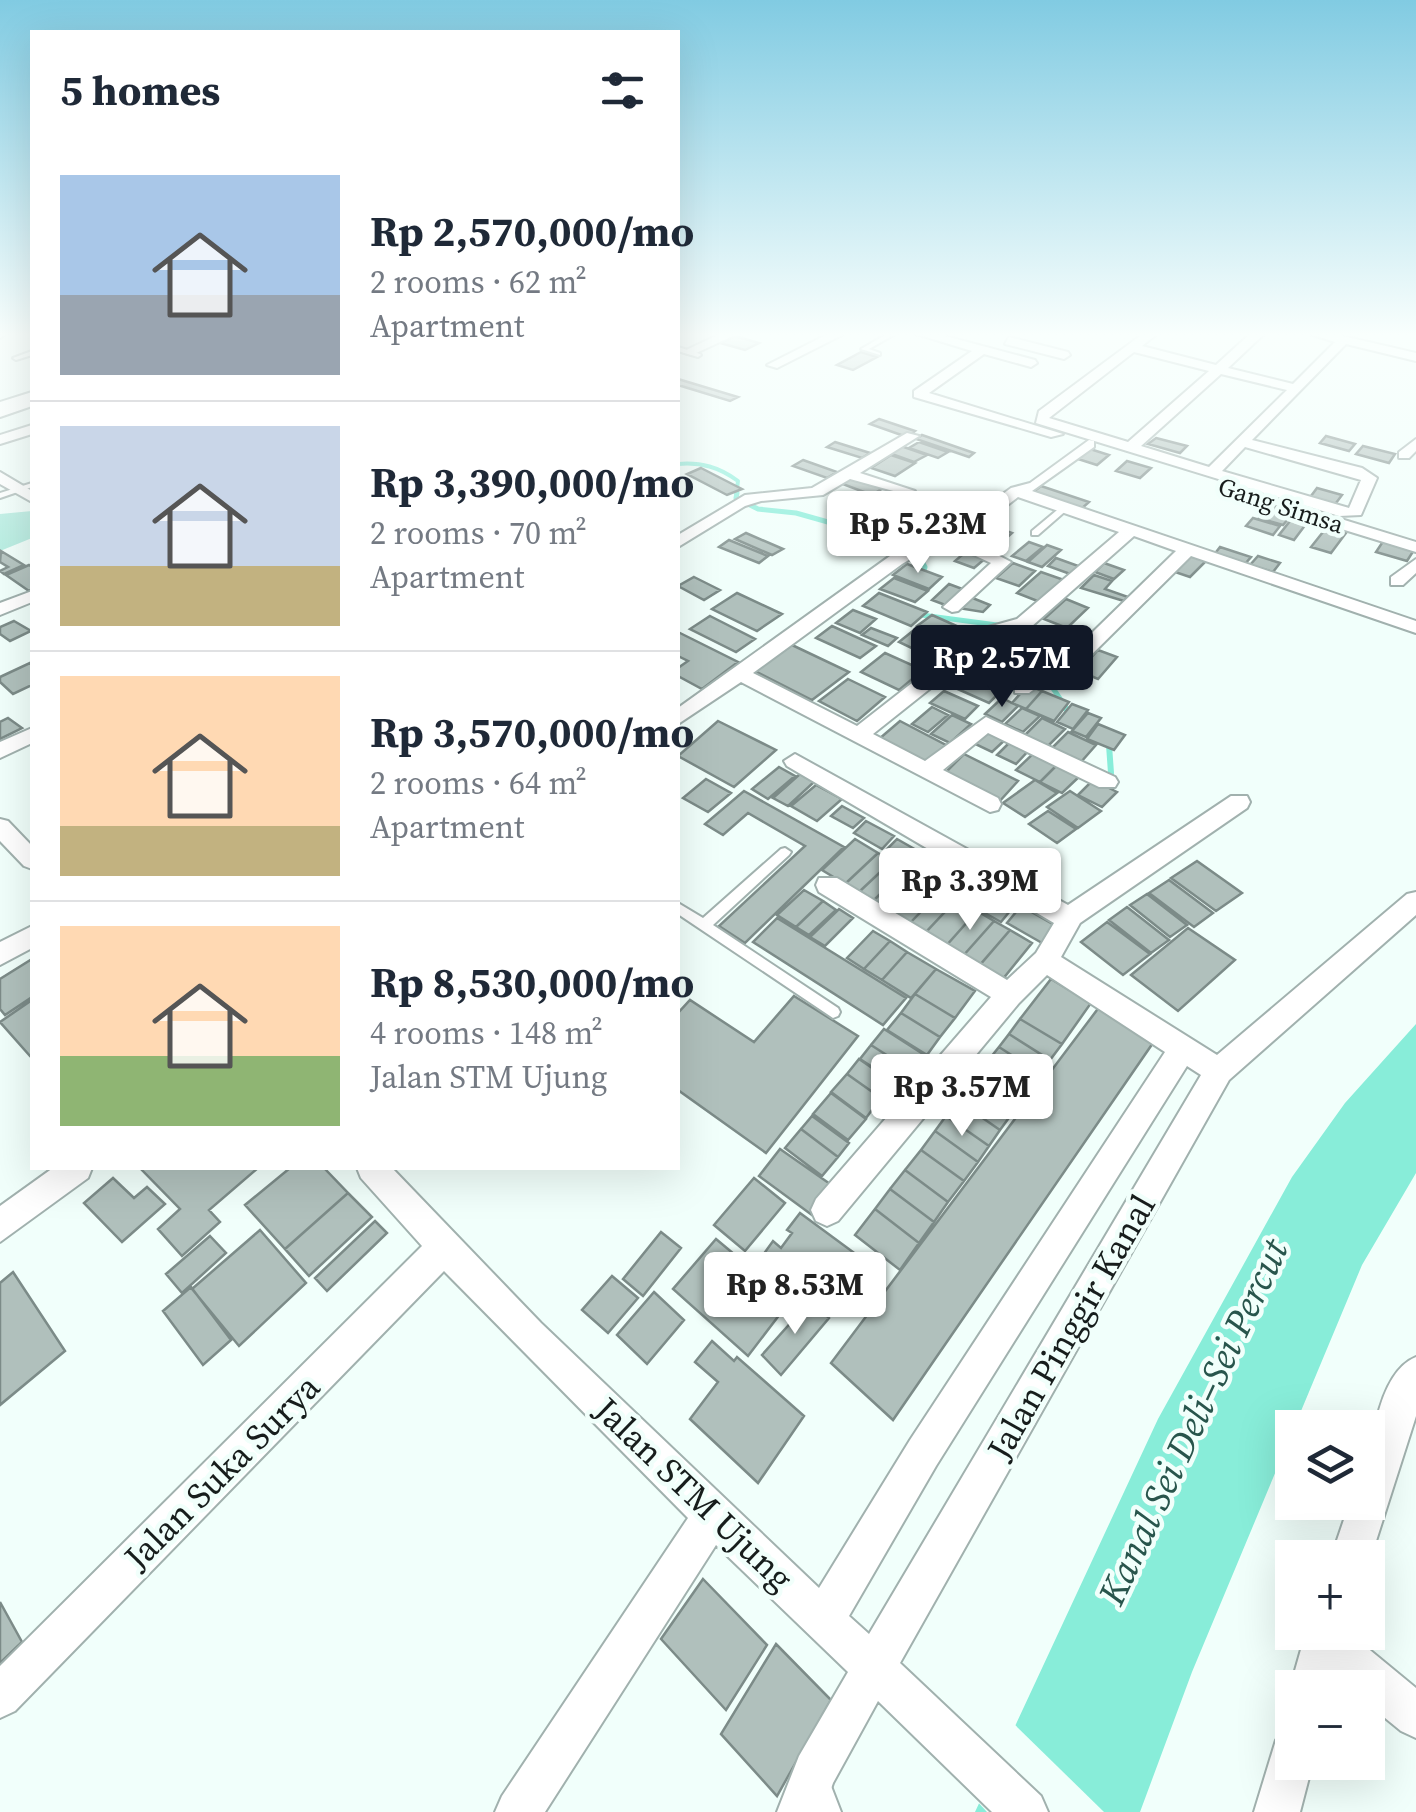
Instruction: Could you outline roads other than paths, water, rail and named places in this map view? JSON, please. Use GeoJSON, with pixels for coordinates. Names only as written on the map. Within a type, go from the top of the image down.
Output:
{"type":"FeatureCollection","features":[{"type":"Feature","properties":{"kind":"street","name":"Gang Simsa"},"geometry":{"type":"LineString","coordinates":[[999,418],[1416,548]]}},
{"type":"Feature","properties":{"kind":"street"},"geometry":{"type":"LineString","coordinates":[[1042,418],[1210,474],[1345,513],[1355,512],[1369,484],[1369,478],[1357,471],[1244,442]]}},
{"type":"Feature","properties":{"kind":"street"},"geometry":{"type":"LineString","coordinates":[[1123,446],[1151,418]]}},
{"type":"Feature","properties":{"kind":"street"},"geometry":{"type":"LineString","coordinates":[[1123,446],[1159,418]]}},
{"type":"Feature","properties":{"kind":"street"},"geometry":{"type":"LineString","coordinates":[[1210,474],[1268,418]]}},
{"type":"Feature","properties":{"kind":"street"},"geometry":{"type":"LineString","coordinates":[[0,440],[30,430]]}},
{"type":"Feature","properties":{"kind":"street"},"geometry":{"type":"LineString","coordinates":[[680,541],[739,504],[760,496],[800,496],[849,474],[912,436]]}},
{"type":"Feature","properties":{"kind":"street"},"geometry":{"type":"LineString","coordinates":[[1404,455],[1416,442]]}},
{"type":"Feature","properties":{"kind":"street"},"geometry":{"type":"LineString","coordinates":[[680,717],[911,551],[947,541],[1016,490],[1035,486],[1089,444]]}},
{"type":"Feature","properties":{"kind":"street"},"geometry":{"type":"LineString","coordinates":[[849,474],[909,494]]}},
{"type":"Feature","properties":{"kind":"street"},"geometry":{"type":"LineString","coordinates":[[0,477],[28,491]]}},
{"type":"Feature","properties":{"kind":"street"},"geometry":{"type":"LineString","coordinates":[[1016,490],[1416,627]]}},
{"type":"Feature","properties":{"kind":"street"},"geometry":{"type":"LineString","coordinates":[[861,733],[988,633],[1024,623],[1130,531]]}},
{"type":"Feature","properties":{"kind":"street"},"geometry":{"type":"LineString","coordinates":[[947,541],[1002,562],[952,606]]}},
{"type":"Feature","properties":{"kind":"street"},"geometry":{"type":"LineString","coordinates":[[1038,680],[1067,668],[1187,550]]}},
{"type":"Feature","properties":{"kind":"street"},"geometry":{"type":"LineString","coordinates":[[1397,581],[1416,564]]}},
{"type":"Feature","properties":{"kind":"street"},"geometry":{"type":"LineString","coordinates":[[0,610],[30,597]]}},
{"type":"Feature","properties":{"kind":"street"},"geometry":{"type":"LineString","coordinates":[[740,673],[861,733],[990,804]]}},
{"type":"Feature","properties":{"kind":"street"},"geometry":{"type":"LineString","coordinates":[[927,771],[986,724],[1108,782]]}},
{"type":"Feature","properties":{"kind":"street"},"geometry":{"type":"LineString","coordinates":[[0,751],[30,736]]}},
{"type":"Feature","properties":{"kind":"street"},"geometry":{"type":"LineString","coordinates":[[795,761],[1067,919]]}},
{"type":"Feature","properties":{"kind":"street"},"geometry":{"type":"LineString","coordinates":[[827,1210],[1009,996],[1045,960],[1065,930],[1067,919],[1240,802]]}},
{"type":"Feature","properties":{"kind":"street"},"geometry":{"type":"LineString","coordinates":[[0,827],[30,858]]}},
{"type":"Feature","properties":{"kind":"street"},"geometry":{"type":"LineString","coordinates":[[828,885],[1009,996]]}},
{"type":"Feature","properties":{"kind":"street","name":"Jalan Pinggir Kanal"},"geometry":{"type":"LineString","coordinates":[[800,1812],[816,1772],[882,1673],[1220,1071],[1416,901]]}},
{"type":"Feature","properties":{"kind":"street"},"geometry":{"type":"LineString","coordinates":[[0,955],[30,937]]}},
{"type":"Feature","properties":{"kind":"street"},"geometry":{"type":"LineString","coordinates":[[1045,960],[1220,1071]]}},
{"type":"Feature","properties":{"kind":"street"},"geometry":{"type":"LineString","coordinates":[[824,1619],[923,1452],[1184,1047]]}},
{"type":"Feature","properties":{"kind":"street"},"geometry":{"type":"LineString","coordinates":[[0,1226],[74,1170]]}},
{"type":"Feature","properties":{"kind":"street","name":"Jalan STM Ujung"},"geometry":{"type":"LineString","coordinates":[[374,1170],[443,1248],[712,1516],[1025,1812]]}},
{"type":"Feature","properties":{"kind":"street","name":"Jalan Suka Surya"},"geometry":{"type":"LineString","coordinates":[[0,1696],[443,1248]]}},
{"type":"Feature","properties":{"kind":"street"},"geometry":{"type":"LineString","coordinates":[[1358,1540],[1413,1388]]}},
{"type":"Feature","properties":{"kind":"street"},"geometry":{"type":"LineString","coordinates":[[518,1812],[712,1516]]}},
{"type":"Feature","properties":{"kind":"street"},"geometry":{"type":"LineString","coordinates":[[1339,1650],[1416,1716]]}},
{"type":"Feature","properties":{"kind":"street"},"geometry":{"type":"LineString","coordinates":[[1277,1812],[1286,1780]]}},
{"type":"Feature","properties":{"kind":"lane"},"geometry":{"type":"LineString","coordinates":[[0,496],[28,491]]}},
{"type":"Feature","properties":{"kind":"lane"},"geometry":{"type":"LineString","coordinates":[[1035,533],[1066,508]]}},
{"type":"Feature","properties":{"kind":"lane"},"geometry":{"type":"LineString","coordinates":[[704,926],[785,852]]}},
{"type":"Feature","properties":{"kind":"lane"},"geometry":{"type":"LineString","coordinates":[[680,909],[833,1012]]}},
{"type":"Feature","properties":{"kind":"lane"},"geometry":{"type":"LineString","coordinates":[[816,1772],[830,1812]]}},
{"type":"Feature","properties":{"kind":"water","name":"Kanal Sei Deli–Sei Percut"},"geometry":{"type":"Polygon","coordinates":[[[1416,1024],[1416,1173],[1362,1265],[1301,1410],[1275,1410],[1275,1473],[1192,1672],[1140,1812],[975,1812],[1158,1419],[1292,1177],[1345,1103],[1416,1024]]]}},
{"type":"Feature","properties":{"kind":"waterway"},"geometry":{"type":"LineString","coordinates":[[680,464],[724,472],[738,481],[736,496]]}},
{"type":"Feature","properties":{"kind":"waterway"},"geometry":{"type":"LineString","coordinates":[[737,493],[736,498],[758,509],[796,513],[913,546],[925,567],[922,578]]}},
{"type":"Feature","properties":{"kind":"waterway"},"geometry":{"type":"LineString","coordinates":[[914,614],[997,625],[1035,639],[1048,681],[1065,706]]}},
{"type":"Feature","properties":{"kind":"waterway"},"geometry":{"type":"LineString","coordinates":[[1063,704],[1071,716]]}},
{"type":"Feature","properties":{"kind":"waterway"},"geometry":{"type":"LineString","coordinates":[[1109,745],[1111,773]]}}]}
